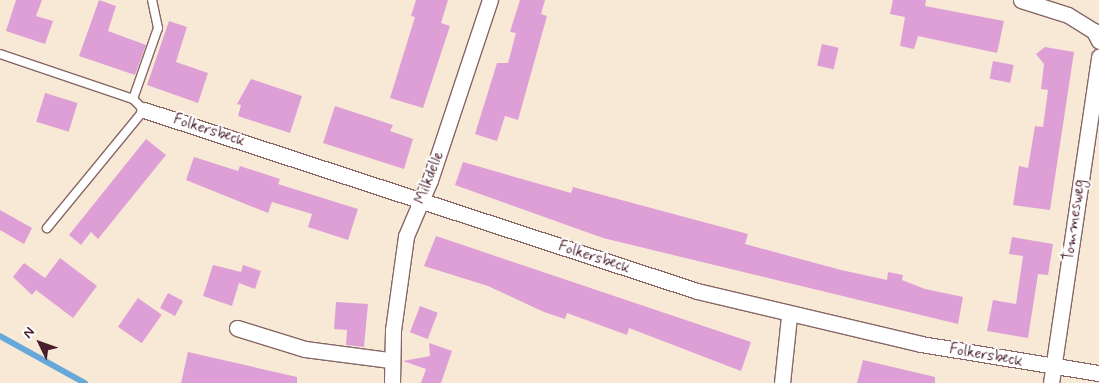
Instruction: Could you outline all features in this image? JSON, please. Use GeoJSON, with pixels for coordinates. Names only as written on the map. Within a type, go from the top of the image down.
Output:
{"type":"FeatureCollection","features":[{"type":"Feature","properties":{"kind":"street","name":"Milkdelle"},"geometry":{"type":"LineString","coordinates":[[392,383],[390,360],[406,236],[421,202],[490,0]]}},
{"type":"Feature","properties":{"kind":"street"},"geometry":{"type":"LineString","coordinates":[[1021,0],[1068,15],[1097,31]]}},
{"type":"Feature","properties":{"kind":"street","name":"Tommesweg"},"geometry":{"type":"LineString","coordinates":[[1051,383],[1099,57]]}},
{"type":"Feature","properties":{"kind":"street","name":"Folkersbeck"},"geometry":{"type":"LineString","coordinates":[[139,104],[421,202],[789,316],[1053,367],[1099,373]]}},
{"type":"Feature","properties":{"kind":"street"},"geometry":{"type":"LineString","coordinates":[[782,383],[789,316]]}},
{"type":"Feature","properties":{"kind":"street"},"geometry":{"type":"LineString","coordinates":[[237,328],[306,349],[390,360]]}},
{"type":"Feature","properties":{"kind":"lane"},"geometry":{"type":"LineString","coordinates":[[47,228],[139,104],[158,28],[152,0]]}},
{"type":"Feature","properties":{"kind":"lane","name":"Folkersbeck"},"geometry":{"type":"LineString","coordinates":[[0,54],[139,104]]}},
{"type":"Feature","properties":{"kind":"building"},"geometry":{"type":"Polygon","coordinates":[[[16,0],[42,0],[36,16],[53,21],[45,44],[6,31],[16,0]]]}},
{"type":"Feature","properties":{"kind":"building"},"geometry":{"type":"Polygon","coordinates":[[[99,0],[116,6],[108,31],[146,45],[135,75],[79,56],[99,0]]]}},
{"type":"Feature","properties":{"kind":"building"},"geometry":{"type":"Polygon","coordinates":[[[416,0],[448,0],[441,23],[450,26],[423,108],[390,98],[415,17],[411,16],[416,0]]]}},
{"type":"Feature","properties":{"kind":"building"},"geometry":{"type":"Polygon","coordinates":[[[520,0],[545,0],[541,14],[547,16],[518,120],[505,116],[497,141],[475,134],[497,63],[508,63],[516,33],[510,32],[520,0]]]}},
{"type":"Feature","properties":{"kind":"building"},"geometry":{"type":"Polygon","coordinates":[[[893,0],[926,0],[925,6],[1004,21],[997,53],[918,36],[914,49],[900,46],[905,17],[890,14],[893,0]]]}},
{"type":"Feature","properties":{"kind":"building"},"geometry":{"type":"Polygon","coordinates":[[[169,21],[187,27],[176,62],[208,73],[198,103],[147,85],[169,21]]]}},
{"type":"Feature","properties":{"kind":"building"},"geometry":{"type":"Polygon","coordinates":[[[822,44],[839,48],[834,69],[817,65],[822,44]]]}},
{"type":"Feature","properties":{"kind":"building"},"geometry":{"type":"Polygon","coordinates":[[[1045,47],[1074,52],[1050,210],[1013,205],[1019,166],[1028,168],[1035,126],[1043,127],[1048,90],[1041,89],[1044,64],[1036,54],[1045,47]]]}},
{"type":"Feature","properties":{"kind":"building"},"geometry":{"type":"Polygon","coordinates":[[[993,61],[1014,65],[1010,83],[990,79],[993,61]]]}},
{"type":"Feature","properties":{"kind":"building"},"geometry":{"type":"Polygon","coordinates":[[[251,79],[302,96],[290,133],[238,116],[241,105],[237,104],[251,79]]]}},
{"type":"Feature","properties":{"kind":"building"},"geometry":{"type":"Polygon","coordinates":[[[45,93],[78,103],[69,132],[36,122],[45,93]]]}},
{"type":"Feature","properties":{"kind":"building"},"geometry":{"type":"Polygon","coordinates":[[[335,106],[393,125],[390,131],[413,139],[404,169],[323,143],[335,106]]]}},
{"type":"Feature","properties":{"kind":"building"},"geometry":{"type":"Polygon","coordinates":[[[146,139],[166,155],[98,239],[91,232],[81,245],[69,235],[146,139]]]}},
{"type":"Feature","properties":{"kind":"building"},"geometry":{"type":"Polygon","coordinates":[[[194,157],[238,171],[240,166],[280,179],[278,184],[358,209],[348,240],[308,227],[312,214],[272,202],[268,213],[186,180],[194,157]]]}},
{"type":"Feature","properties":{"kind":"building"},"geometry":{"type":"Polygon","coordinates":[[[463,162],[571,193],[573,187],[748,234],[745,244],[841,270],[887,280],[888,272],[903,275],[902,280],[925,289],[963,297],[958,324],[603,238],[455,185],[463,162]]]}},
{"type":"Feature","properties":{"kind":"building"},"geometry":{"type":"Polygon","coordinates":[[[0,210],[32,228],[24,244],[0,230],[0,210]]]}},
{"type":"Feature","properties":{"kind":"building"},"geometry":{"type":"Polygon","coordinates":[[[436,236],[751,342],[741,371],[629,328],[627,335],[567,313],[565,319],[544,312],[488,286],[424,266],[436,236]]]}},
{"type":"Feature","properties":{"kind":"building"},"geometry":{"type":"Polygon","coordinates":[[[1012,237],[1053,244],[1048,275],[1038,274],[1028,338],[987,331],[993,300],[1016,304],[1023,256],[1009,254],[1012,237]]]}},
{"type":"Feature","properties":{"kind":"building"},"geometry":{"type":"Polygon","coordinates":[[[60,258],[97,286],[73,318],[36,290],[32,295],[13,277],[24,263],[45,278],[60,258]]]}},
{"type":"Feature","properties":{"kind":"building"},"geometry":{"type":"Polygon","coordinates":[[[213,265],[241,272],[243,265],[261,271],[255,289],[239,283],[232,306],[203,296],[213,265]]]}},
{"type":"Feature","properties":{"kind":"building"},"geometry":{"type":"Polygon","coordinates":[[[168,293],[183,301],[175,316],[160,308],[168,293]]]}},
{"type":"Feature","properties":{"kind":"building"},"geometry":{"type":"Polygon","coordinates":[[[138,298],[162,315],[142,343],[118,327],[138,298]]]}},
{"type":"Feature","properties":{"kind":"building"},"geometry":{"type":"Polygon","coordinates":[[[336,302],[368,304],[364,347],[346,345],[347,330],[334,329],[336,302]]]}},
{"type":"Feature","properties":{"kind":"building"},"geometry":{"type":"Polygon","coordinates":[[[420,306],[438,313],[428,339],[410,332],[420,306]]]}},
{"type":"Feature","properties":{"kind":"building"},"geometry":{"type":"Polygon","coordinates":[[[429,343],[452,351],[441,383],[421,383],[426,369],[403,361],[430,356],[429,343]]]}},
{"type":"Feature","properties":{"kind":"building"},"geometry":{"type":"Polygon","coordinates":[[[188,352],[297,377],[297,383],[181,383],[188,352]]]}},
{"type":"Feature","properties":{"kind":"building"},"geometry":{"type":"Polygon","coordinates":[[[863,360],[935,377],[935,383],[857,383],[863,360]]]}},
{"type":"Feature","properties":{"kind":"waterway","name":"Milkdelle"},"geometry":{"type":"LineString","coordinates":[[0,336],[85,383]]}}]}
